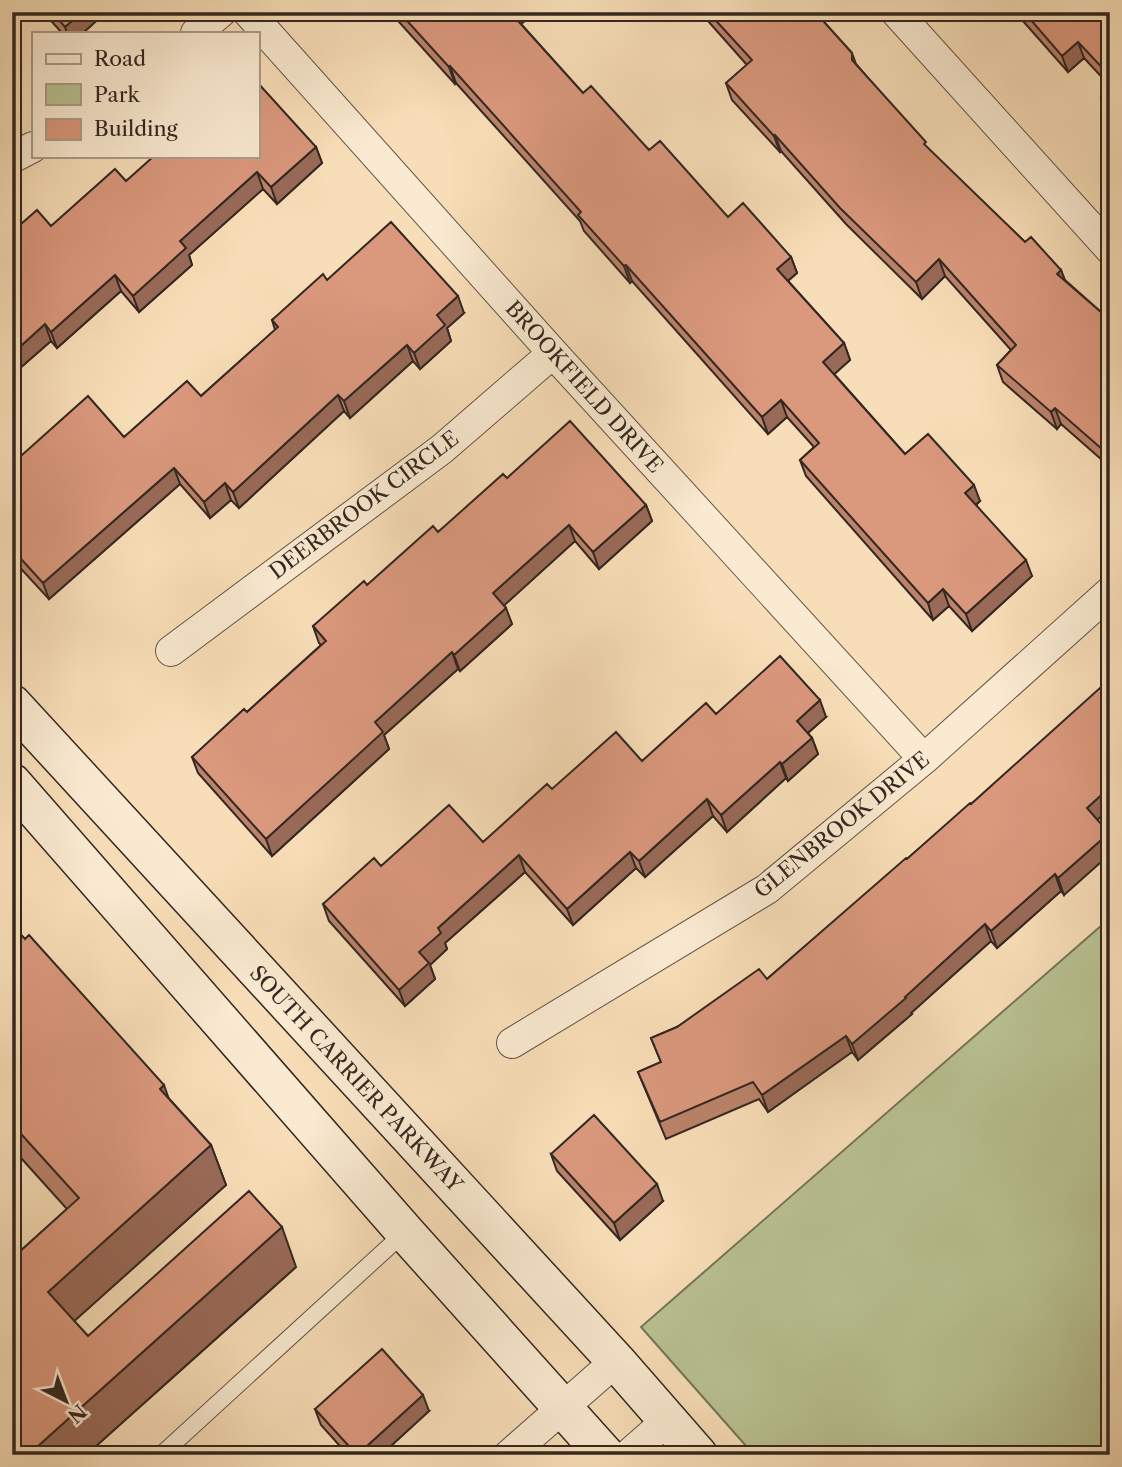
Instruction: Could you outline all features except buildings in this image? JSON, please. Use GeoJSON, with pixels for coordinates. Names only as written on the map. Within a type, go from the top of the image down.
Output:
{"type":"FeatureCollection","features":[{"type":"Feature","properties":{"kind":"main road","name":"SOUTH CARRIER PARKWAY"},"geometry":{"type":"LineString","coordinates":[[12,704],[616,1361],[698,1455]]}},
{"type":"Feature","properties":{"kind":"main road"},"geometry":{"type":"LineString","coordinates":[[12,783],[405,1232],[605,1455]]}},
{"type":"Feature","properties":{"kind":"street"},"geometry":{"type":"LineString","coordinates":[[197,32],[221,12]]}},
{"type":"Feature","properties":{"kind":"street","name":"BROOKFIELD DRIVE"},"geometry":{"type":"LineString","coordinates":[[248,12],[553,353],[924,759]]}},
{"type":"Feature","properties":{"kind":"street"},"geometry":{"type":"LineString","coordinates":[[895,12],[1110,249]]}},
{"type":"Feature","properties":{"kind":"street"},"geometry":{"type":"LineString","coordinates":[[12,158],[32,148]]}},
{"type":"Feature","properties":{"kind":"street","name":"DEERBROOK CIRCLE"},"geometry":{"type":"LineString","coordinates":[[171,651],[442,449],[553,353]]}},
{"type":"Feature","properties":{"kind":"street","name":"GLENBROOK DRIVE"},"geometry":{"type":"LineString","coordinates":[[512,1043],[766,890],[924,759],[1110,592]]}},
{"type":"Feature","properties":{"kind":"street"},"geometry":{"type":"LineString","coordinates":[[509,1455],[616,1361]]}},
{"type":"Feature","properties":{"kind":"street"},"geometry":{"type":"LineString","coordinates":[[628,1455],[668,1420]]}},
{"type":"Feature","properties":{"kind":"lane"},"geometry":{"type":"LineString","coordinates":[[161,1455],[405,1232]]}},
{"type":"Feature","properties":{"kind":"green space"},"geometry":{"type":"Polygon","coordinates":[[[1110,918],[1110,1455],[754,1455],[641,1327],[1110,918]]]}}]}
